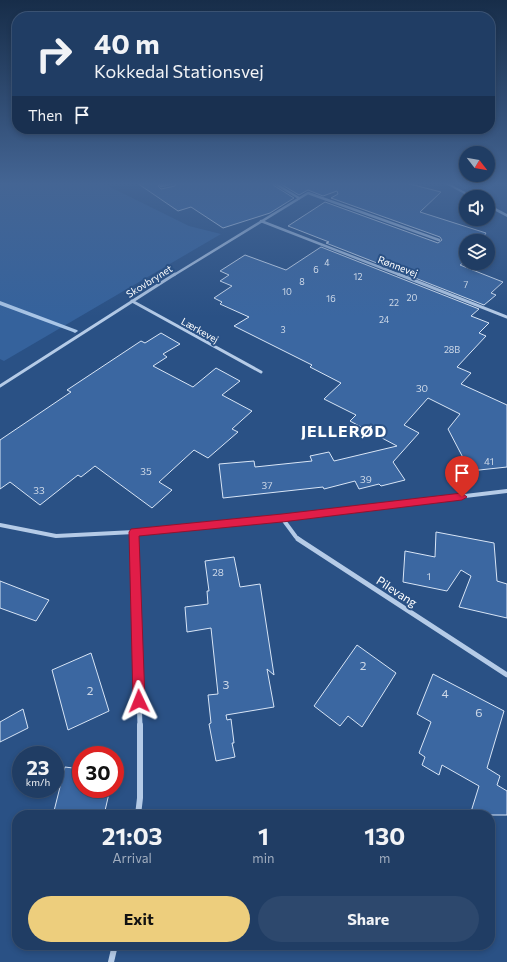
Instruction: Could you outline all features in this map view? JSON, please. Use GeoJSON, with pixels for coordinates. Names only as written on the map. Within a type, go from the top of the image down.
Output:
{"type":"FeatureCollection","features":[{"type":"Feature","properties":{"kind":"street","name":"Skovbrynet"},"geometry":{"type":"LineString","coordinates":[[0,386],[132,301],[250,228]]}},
{"type":"Feature","properties":{"kind":"street","name":"Rønnevej"},"geometry":{"type":"LineString","coordinates":[[279,228],[507,317]]}},
{"type":"Feature","properties":{"kind":"street","name":"Skovbrynet"},"geometry":{"type":"LineString","coordinates":[[405,228],[439,240]]}},
{"type":"Feature","properties":{"kind":"street","name":"Lærkevej"},"geometry":{"type":"LineString","coordinates":[[132,301],[261,372]]}},
{"type":"Feature","properties":{"kind":"street"},"geometry":{"type":"LineString","coordinates":[[0,525],[56,536],[134,532],[282,518],[507,491]]}},
{"type":"Feature","properties":{"kind":"street","name":"Pilevang"},"geometry":{"type":"LineString","coordinates":[[282,518],[296,537],[507,675]]}},
{"type":"Feature","properties":{"kind":"street"},"geometry":{"type":"LineString","coordinates":[[134,532],[140,716],[140,798],[139,810]]}},
{"type":"Feature","properties":{"kind":"street"},"geometry":{"type":"LineString","coordinates":[[111,962],[114,950]]}},
{"type":"Feature","properties":{"kind":"shaded area"},"geometry":{"type":"Polygon","coordinates":[[[0,228],[197,228],[221,234],[4,361],[0,359],[0,228]]]}},
{"type":"Feature","properties":{"kind":"building"},"geometry":{"type":"Polygon","coordinates":[[[293,228],[396,228],[438,243],[442,240],[440,237],[415,228],[470,228],[486,233],[459,234],[459,270],[473,270],[503,282],[491,293],[496,295],[484,305],[326,243],[329,242],[293,228]]]}},
{"type":"Feature","properties":{"kind":"building"},"geometry":{"type":"Polygon","coordinates":[[[321,247],[479,309],[471,316],[489,323],[479,333],[486,336],[457,367],[471,373],[461,384],[507,405],[507,467],[470,471],[448,429],[460,414],[428,398],[404,425],[419,433],[393,462],[405,480],[381,486],[379,484],[359,489],[355,481],[324,489],[323,487],[223,498],[219,464],[254,461],[255,467],[312,461],[310,456],[329,452],[334,461],[397,446],[350,421],[356,415],[324,399],[341,383],[310,367],[312,365],[234,326],[249,317],[220,304],[222,302],[214,298],[232,286],[220,281],[229,275],[220,271],[245,255],[286,270],[321,247]]]}},
{"type":"Feature","properties":{"kind":"building"},"geometry":{"type":"Polygon","coordinates":[[[161,333],[180,344],[163,354],[167,357],[153,366],[193,387],[216,368],[240,381],[222,395],[252,411],[232,429],[238,432],[208,458],[194,450],[159,482],[172,490],[152,508],[95,466],[81,477],[78,475],[40,505],[10,482],[0,489],[0,440],[71,392],[67,390],[141,341],[145,343],[161,333]]]}},
{"type":"Feature","properties":{"kind":"building"},"geometry":{"type":"Polygon","coordinates":[[[436,532],[494,543],[497,581],[507,584],[507,618],[459,607],[471,576],[461,570],[447,591],[403,582],[405,551],[435,557],[436,532]]]}},
{"type":"Feature","properties":{"kind":"building"},"geometry":{"type":"Polygon","coordinates":[[[234,557],[240,587],[260,584],[274,675],[267,669],[274,707],[226,715],[227,720],[231,719],[234,743],[232,743],[235,757],[216,761],[209,724],[211,723],[208,695],[218,694],[211,628],[187,632],[185,607],[208,604],[207,591],[209,591],[205,561],[234,557]]]}},
{"type":"Feature","properties":{"kind":"building"},"geometry":{"type":"Polygon","coordinates":[[[0,581],[49,600],[36,621],[0,608],[0,581]]]}},
{"type":"Feature","properties":{"kind":"building"},"geometry":{"type":"Polygon","coordinates":[[[357,645],[396,673],[362,727],[348,716],[340,726],[314,706],[357,645]]]}},
{"type":"Feature","properties":{"kind":"building"},"geometry":{"type":"Polygon","coordinates":[[[91,653],[109,711],[68,730],[52,670],[91,653]]]}},
{"type":"Feature","properties":{"kind":"building"},"geometry":{"type":"Polygon","coordinates":[[[433,674],[504,711],[487,768],[500,776],[497,785],[507,791],[507,815],[495,815],[495,810],[472,810],[479,786],[442,765],[439,775],[422,765],[425,757],[419,753],[431,722],[417,714],[433,674]]]}},
{"type":"Feature","properties":{"kind":"building"},"geometry":{"type":"Polygon","coordinates":[[[23,709],[28,728],[0,742],[0,722],[23,709]]]}},
{"type":"Feature","properties":{"kind":"building"},"geometry":{"type":"Polygon","coordinates":[[[65,767],[72,768],[72,798],[108,798],[105,810],[54,810],[57,798],[64,798],[65,767]]]}},
{"type":"Feature","properties":{"kind":"waterway"},"geometry":{"type":"LineString","coordinates":[[0,303],[75,331]]}},
{"type":"Feature","properties":{"kind":"district","name":"JELLERØD"},"geometry":{"type":"Point","coordinates":[344,430]}},
{"type":"Feature","properties":{"kind":"route"},"geometry":{"type":"LineString","coordinates":[[139,701],[134,532],[282,518],[462,497]]}}]}
